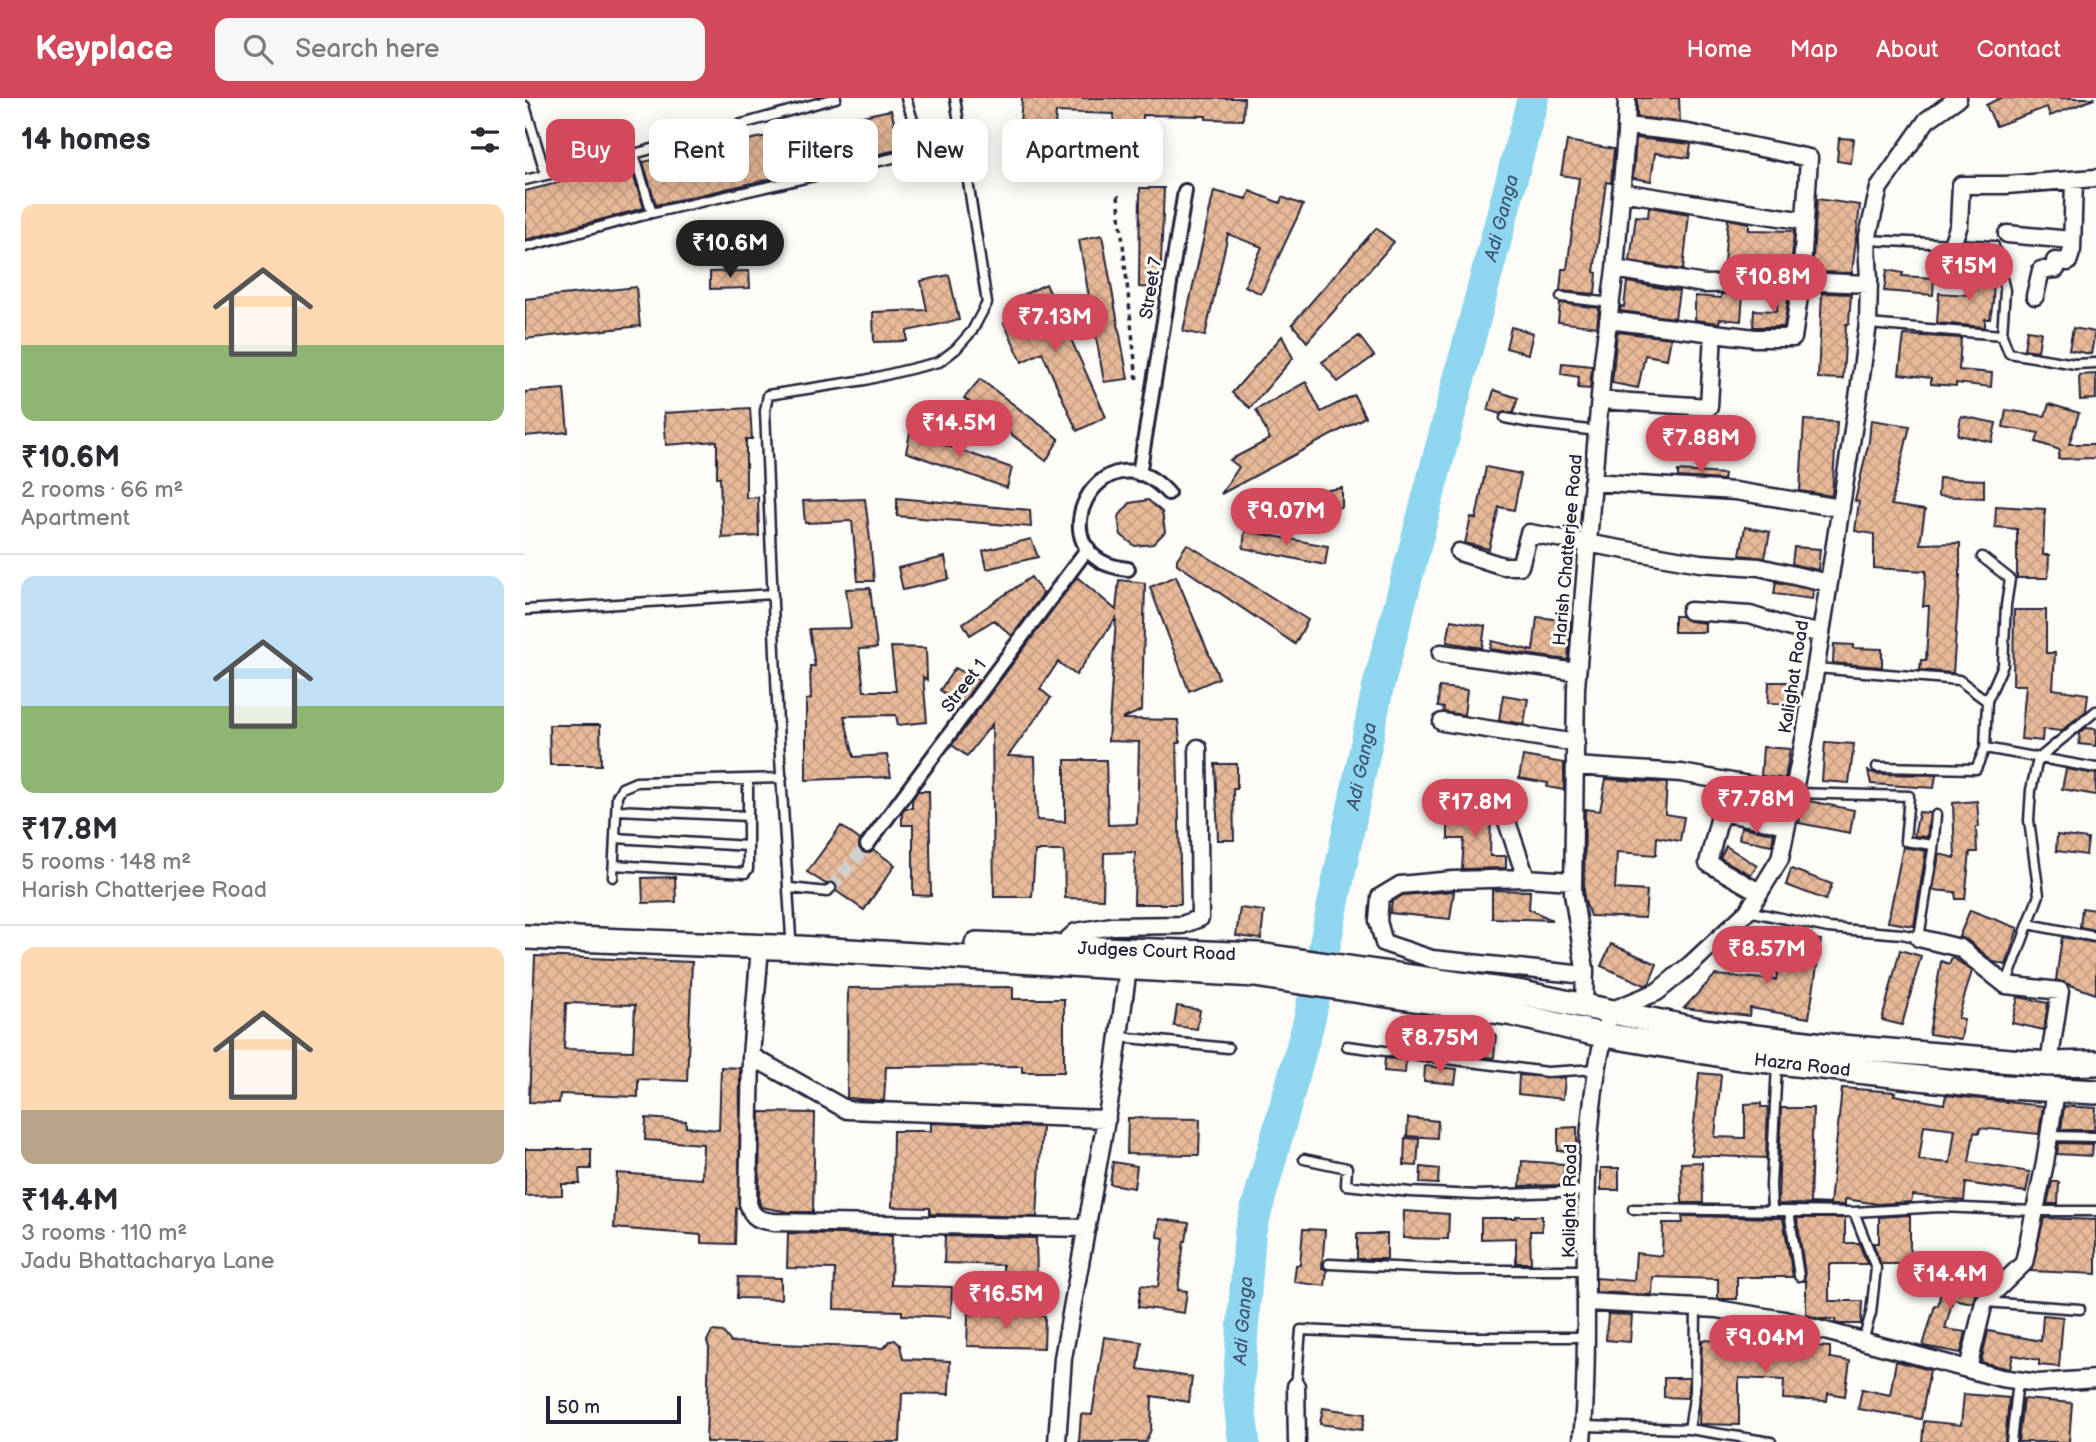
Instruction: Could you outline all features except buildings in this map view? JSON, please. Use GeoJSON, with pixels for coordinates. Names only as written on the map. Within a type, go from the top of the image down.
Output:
{"type":"FeatureCollection","features":[{"type":"Feature","properties":{"kind":"main road","name":"Judges Court Road"},"geometry":{"type":"LineString","coordinates":[[525,927],[1059,947],[1123,961],[1257,965],[1518,1004]]}},
{"type":"Feature","properties":{"kind":"main road"},"geometry":{"type":"LineString","coordinates":[[525,937],[1123,961]]}},
{"type":"Feature","properties":{"kind":"main road","name":"Hazra Road"},"geometry":{"type":"LineString","coordinates":[[1518,1004],[1584,1006],[1704,1031],[1823,1045],[2049,1064],[2096,1063]]}},
{"type":"Feature","properties":{"kind":"main road","name":"Hazra Road"},"geometry":{"type":"LineString","coordinates":[[1518,1004],[1603,1035],[1777,1063],[1951,1082],[2096,1092]]}},
{"type":"Feature","properties":{"kind":"street","name":"Harish Chatterjee Road"},"geometry":{"type":"LineString","coordinates":[[1584,1006],[1585,975],[1573,881],[1577,672],[1599,400],[1615,269],[1627,98]]}},
{"type":"Feature","properties":{"kind":"street","name":"Kalighat Road"},"geometry":{"type":"LineString","coordinates":[[1583,1434],[1587,1337],[1587,1191],[1597,1069],[1603,1035],[1610,1011],[1657,992],[1748,911],[1780,859],[1816,668],[1841,508],[1868,324],[1867,240],[1879,188],[1936,105],[1958,98]]}},
{"type":"Feature","properties":{"kind":"street"},"geometry":{"type":"LineString","coordinates":[[1608,320],[1755,338],[1793,338],[1801,283],[1808,158],[1688,133],[1626,126]]}},
{"type":"Feature","properties":{"kind":"street"},"geometry":{"type":"LineString","coordinates":[[1952,244],[1959,225],[1961,185],[2006,186],[2096,178]]}},
{"type":"Feature","properties":{"kind":"street"},"geometry":{"type":"LineString","coordinates":[[2035,296],[2041,270],[2056,269],[2055,261],[2068,262],[2072,250],[2074,180]]}},
{"type":"Feature","properties":{"kind":"street","name":"Street 7"},"geometry":{"type":"LineString","coordinates":[[1139,474],[1185,191]]}},
{"type":"Feature","properties":{"kind":"street"},"geometry":{"type":"LineString","coordinates":[[1621,192],[1805,221]]}},
{"type":"Feature","properties":{"kind":"street"},"geometry":{"type":"LineString","coordinates":[[2007,234],[2071,240]]}},
{"type":"Feature","properties":{"kind":"street"},"geometry":{"type":"LineString","coordinates":[[1615,269],[1704,284],[1869,284]]}},
{"type":"Feature","properties":{"kind":"street"},"geometry":{"type":"LineString","coordinates":[[1599,400],[1709,407],[1713,333]]}},
{"type":"Feature","properties":{"kind":"street"},"geometry":{"type":"LineString","coordinates":[[1128,569],[1106,564],[1088,548],[1080,527],[1083,504],[1088,494],[1095,485],[1116,474],[1139,474],[1160,484],[1168,493]]}},
{"type":"Feature","properties":{"kind":"street"},"geometry":{"type":"LineString","coordinates":[[1592,482],[1735,491],[1841,508]]}},
{"type":"Feature","properties":{"kind":"street"},"geometry":{"type":"LineString","coordinates":[[1459,552],[1503,566],[1520,565],[1529,533],[1700,564],[1759,567],[1829,583]]}},
{"type":"Feature","properties":{"kind":"street","name":"Street 1"},"geometry":{"type":"LineString","coordinates":[[867,845],[1088,548]]}},
{"type":"Feature","properties":{"kind":"street"},"geometry":{"type":"LineString","coordinates":[[1690,611],[1750,615],[1791,628],[1821,633]]}},
{"type":"Feature","properties":{"kind":"street"},"geometry":{"type":"LineString","coordinates":[[1441,653],[1577,672]]}},
{"type":"Feature","properties":{"kind":"street"},"geometry":{"type":"LineString","coordinates":[[1443,722],[1576,743]]}},
{"type":"Feature","properties":{"kind":"street"},"geometry":{"type":"LineString","coordinates":[[1059,947],[1076,932],[1112,926],[1182,925],[1200,918],[1198,748]]}},
{"type":"Feature","properties":{"kind":"street"},"geometry":{"type":"LineString","coordinates":[[1575,766],[1681,773],[1794,793]]}},
{"type":"Feature","properties":{"kind":"street"},"geometry":{"type":"LineString","coordinates":[[1503,810],[1526,878]]}},
{"type":"Feature","properties":{"kind":"street"},"geometry":{"type":"LineString","coordinates":[[1759,892],[1708,863],[1721,812],[1787,825]]}},
{"type":"Feature","properties":{"kind":"street"},"geometry":{"type":"LineString","coordinates":[[1573,881],[1526,878],[1400,885],[1380,897],[1378,921],[1384,943],[1432,959],[1585,975]]}},
{"type":"Feature","properties":{"kind":"street"},"geometry":{"type":"LineString","coordinates":[[1919,938],[1959,948],[2006,985],[2060,991],[2049,1064]]}},
{"type":"Feature","properties":{"kind":"street"},"geometry":{"type":"LineString","coordinates":[[760,947],[751,1056],[748,1203],[750,1212],[756,1219],[775,1222],[1087,1228]]}},
{"type":"Feature","properties":{"kind":"street"},"geometry":{"type":"LineString","coordinates":[[1057,1442],[1060,1380],[1119,1037],[1123,961]]}},
{"type":"Feature","properties":{"kind":"street"},"geometry":{"type":"LineString","coordinates":[[751,1056],[846,1110],[1107,1119]]}},
{"type":"Feature","properties":{"kind":"street"},"geometry":{"type":"LineString","coordinates":[[1968,1369],[1984,1302],[2024,1263],[2056,1090]]}},
{"type":"Feature","properties":{"kind":"street"},"geometry":{"type":"LineString","coordinates":[[1587,1302],[1717,1309],[1784,1320],[2018,1381],[2038,1384],[2096,1379]]}},
{"type":"Feature","properties":{"kind":"street"},"geometry":{"type":"LineString","coordinates":[[1296,1387],[1297,1442]]}},
{"type":"Feature","properties":{"kind":"lane"},"geometry":{"type":"LineString","coordinates":[[635,154],[836,98]]}},
{"type":"Feature","properties":{"kind":"lane"},"geometry":{"type":"LineString","coordinates":[[525,247],[652,213],[915,153],[916,130],[906,98]]}},
{"type":"Feature","properties":{"kind":"lane"},"geometry":{"type":"LineString","coordinates":[[791,937],[765,411],[768,395],[865,380],[939,362],[956,349],[972,331],[987,303],[955,98]]}},
{"type":"Feature","properties":{"kind":"lane"},"geometry":{"type":"LineString","coordinates":[[525,106],[546,175],[525,180]]}},
{"type":"Feature","properties":{"kind":"lane"},"geometry":{"type":"LineString","coordinates":[[635,157],[652,213]]}},
{"type":"Feature","properties":{"kind":"lane"},"geometry":{"type":"LineString","coordinates":[[1867,240],[1994,246],[2004,290],[2002,335],[2010,353],[2075,364],[2096,363]]}},
{"type":"Feature","properties":{"kind":"lane"},"geometry":{"type":"LineString","coordinates":[[1561,298],[1611,303]]}},
{"type":"Feature","properties":{"kind":"lane"},"geometry":{"type":"LineString","coordinates":[[1868,324],[2002,335]]}},
{"type":"Feature","properties":{"kind":"lane"},"geometry":{"type":"LineString","coordinates":[[1505,418],[1531,424],[1597,431]]}},
{"type":"Feature","properties":{"kind":"lane"},"geometry":{"type":"LineString","coordinates":[[1877,767],[1976,769],[1985,748],[1987,701],[2003,665],[2010,579],[1982,557]]}},
{"type":"Feature","properties":{"kind":"lane"},"geometry":{"type":"LineString","coordinates":[[525,610],[773,594]]}},
{"type":"Feature","properties":{"kind":"lane"},"geometry":{"type":"LineString","coordinates":[[1816,668],[1959,680],[1987,701]]}},
{"type":"Feature","properties":{"kind":"lane"},"geometry":{"type":"LineString","coordinates":[[2006,985],[2039,895],[2029,820],[2031,790],[2038,759],[2096,711]]}},
{"type":"Feature","properties":{"kind":"lane"},"geometry":{"type":"LineString","coordinates":[[2085,722],[2096,724]]}},
{"type":"Feature","properties":{"kind":"lane"},"geometry":{"type":"LineString","coordinates":[[1985,748],[2096,768]]}},
{"type":"Feature","properties":{"kind":"lane"},"geometry":{"type":"LineString","coordinates":[[613,877],[617,796],[622,788],[636,782],[782,778]]}},
{"type":"Feature","properties":{"kind":"lane"},"geometry":{"type":"LineString","coordinates":[[614,865],[745,873],[748,869],[748,779]]}},
{"type":"Feature","properties":{"kind":"lane"},"geometry":{"type":"LineString","coordinates":[[1794,793],[1909,796],[1905,841],[1933,845]]}},
{"type":"Feature","properties":{"kind":"lane"},"geometry":{"type":"LineString","coordinates":[[617,810],[748,816]]}},
{"type":"Feature","properties":{"kind":"lane"},"geometry":{"type":"LineString","coordinates":[[1748,911],[1828,928],[1902,934],[1919,938],[1936,815]]}},
{"type":"Feature","properties":{"kind":"lane"},"geometry":{"type":"LineString","coordinates":[[615,838],[748,846]]}},
{"type":"Feature","properties":{"kind":"lane"},"geometry":{"type":"LineString","coordinates":[[790,888],[827,892],[831,888]]}},
{"type":"Feature","properties":{"kind":"lane"},"geometry":{"type":"LineString","coordinates":[[2028,923],[2096,937]]}},
{"type":"Feature","properties":{"kind":"lane"},"geometry":{"type":"LineString","coordinates":[[1119,1037],[1228,1048]]}},
{"type":"Feature","properties":{"kind":"lane"},"geometry":{"type":"LineString","coordinates":[[1347,1046],[1547,1072],[1597,1069]]}},
{"type":"Feature","properties":{"kind":"lane"},"geometry":{"type":"LineString","coordinates":[[1772,1211],[1777,1063]]}},
{"type":"Feature","properties":{"kind":"lane"},"geometry":{"type":"LineString","coordinates":[[2049,1136],[2096,1137]]}},
{"type":"Feature","properties":{"kind":"lane"},"geometry":{"type":"LineString","coordinates":[[1304,1159],[1347,1168],[1346,1185],[1397,1191],[1478,1195],[1587,1191]]}},
{"type":"Feature","properties":{"kind":"lane"},"geometry":{"type":"LineString","coordinates":[[1633,1209],[1854,1212],[1940,1207],[2096,1211]]}},
{"type":"Feature","properties":{"kind":"lane"},"geometry":{"type":"LineString","coordinates":[[1789,1211],[1799,1276]]}},
{"type":"Feature","properties":{"kind":"lane"},"geometry":{"type":"LineString","coordinates":[[1854,1212],[1876,1268],[1871,1313],[1863,1341]]}},
{"type":"Feature","properties":{"kind":"lane"},"geometry":{"type":"LineString","coordinates":[[1329,1264],[1457,1270],[1587,1270]]}},
{"type":"Feature","properties":{"kind":"lane"},"geometry":{"type":"LineString","coordinates":[[1984,1302],[2080,1309]]}},
{"type":"Feature","properties":{"kind":"lane"},"geometry":{"type":"LineString","coordinates":[[1689,1429],[1695,1392],[1696,1308]]}},
{"type":"Feature","properties":{"kind":"lane"},"geometry":{"type":"LineString","coordinates":[[1296,1387],[1301,1330],[1454,1336],[1587,1337]]}},
{"type":"Feature","properties":{"kind":"lane"},"geometry":{"type":"LineString","coordinates":[[2011,1442],[2018,1381]]}},
{"type":"Feature","properties":{"kind":"lane"},"geometry":{"type":"LineString","coordinates":[[1583,1434],[1689,1429],[1771,1442]]}},
{"type":"Feature","properties":{"kind":"path"},"geometry":{"type":"LineString","coordinates":[[1118,195],[1138,388]]}},
{"type":"Feature","properties":{"kind":"waterway","name":"Adi Ganga"},"geometry":{"type":"LineString","coordinates":[[1244,1442],[1238,1389],[1250,1233],[1309,1021],[1378,687],[1533,98]]}},
{"type":"Feature","properties":{"kind":"tunnel"},"geometry":{"type":"LineString","coordinates":[[831,888],[867,845]]}}]}
